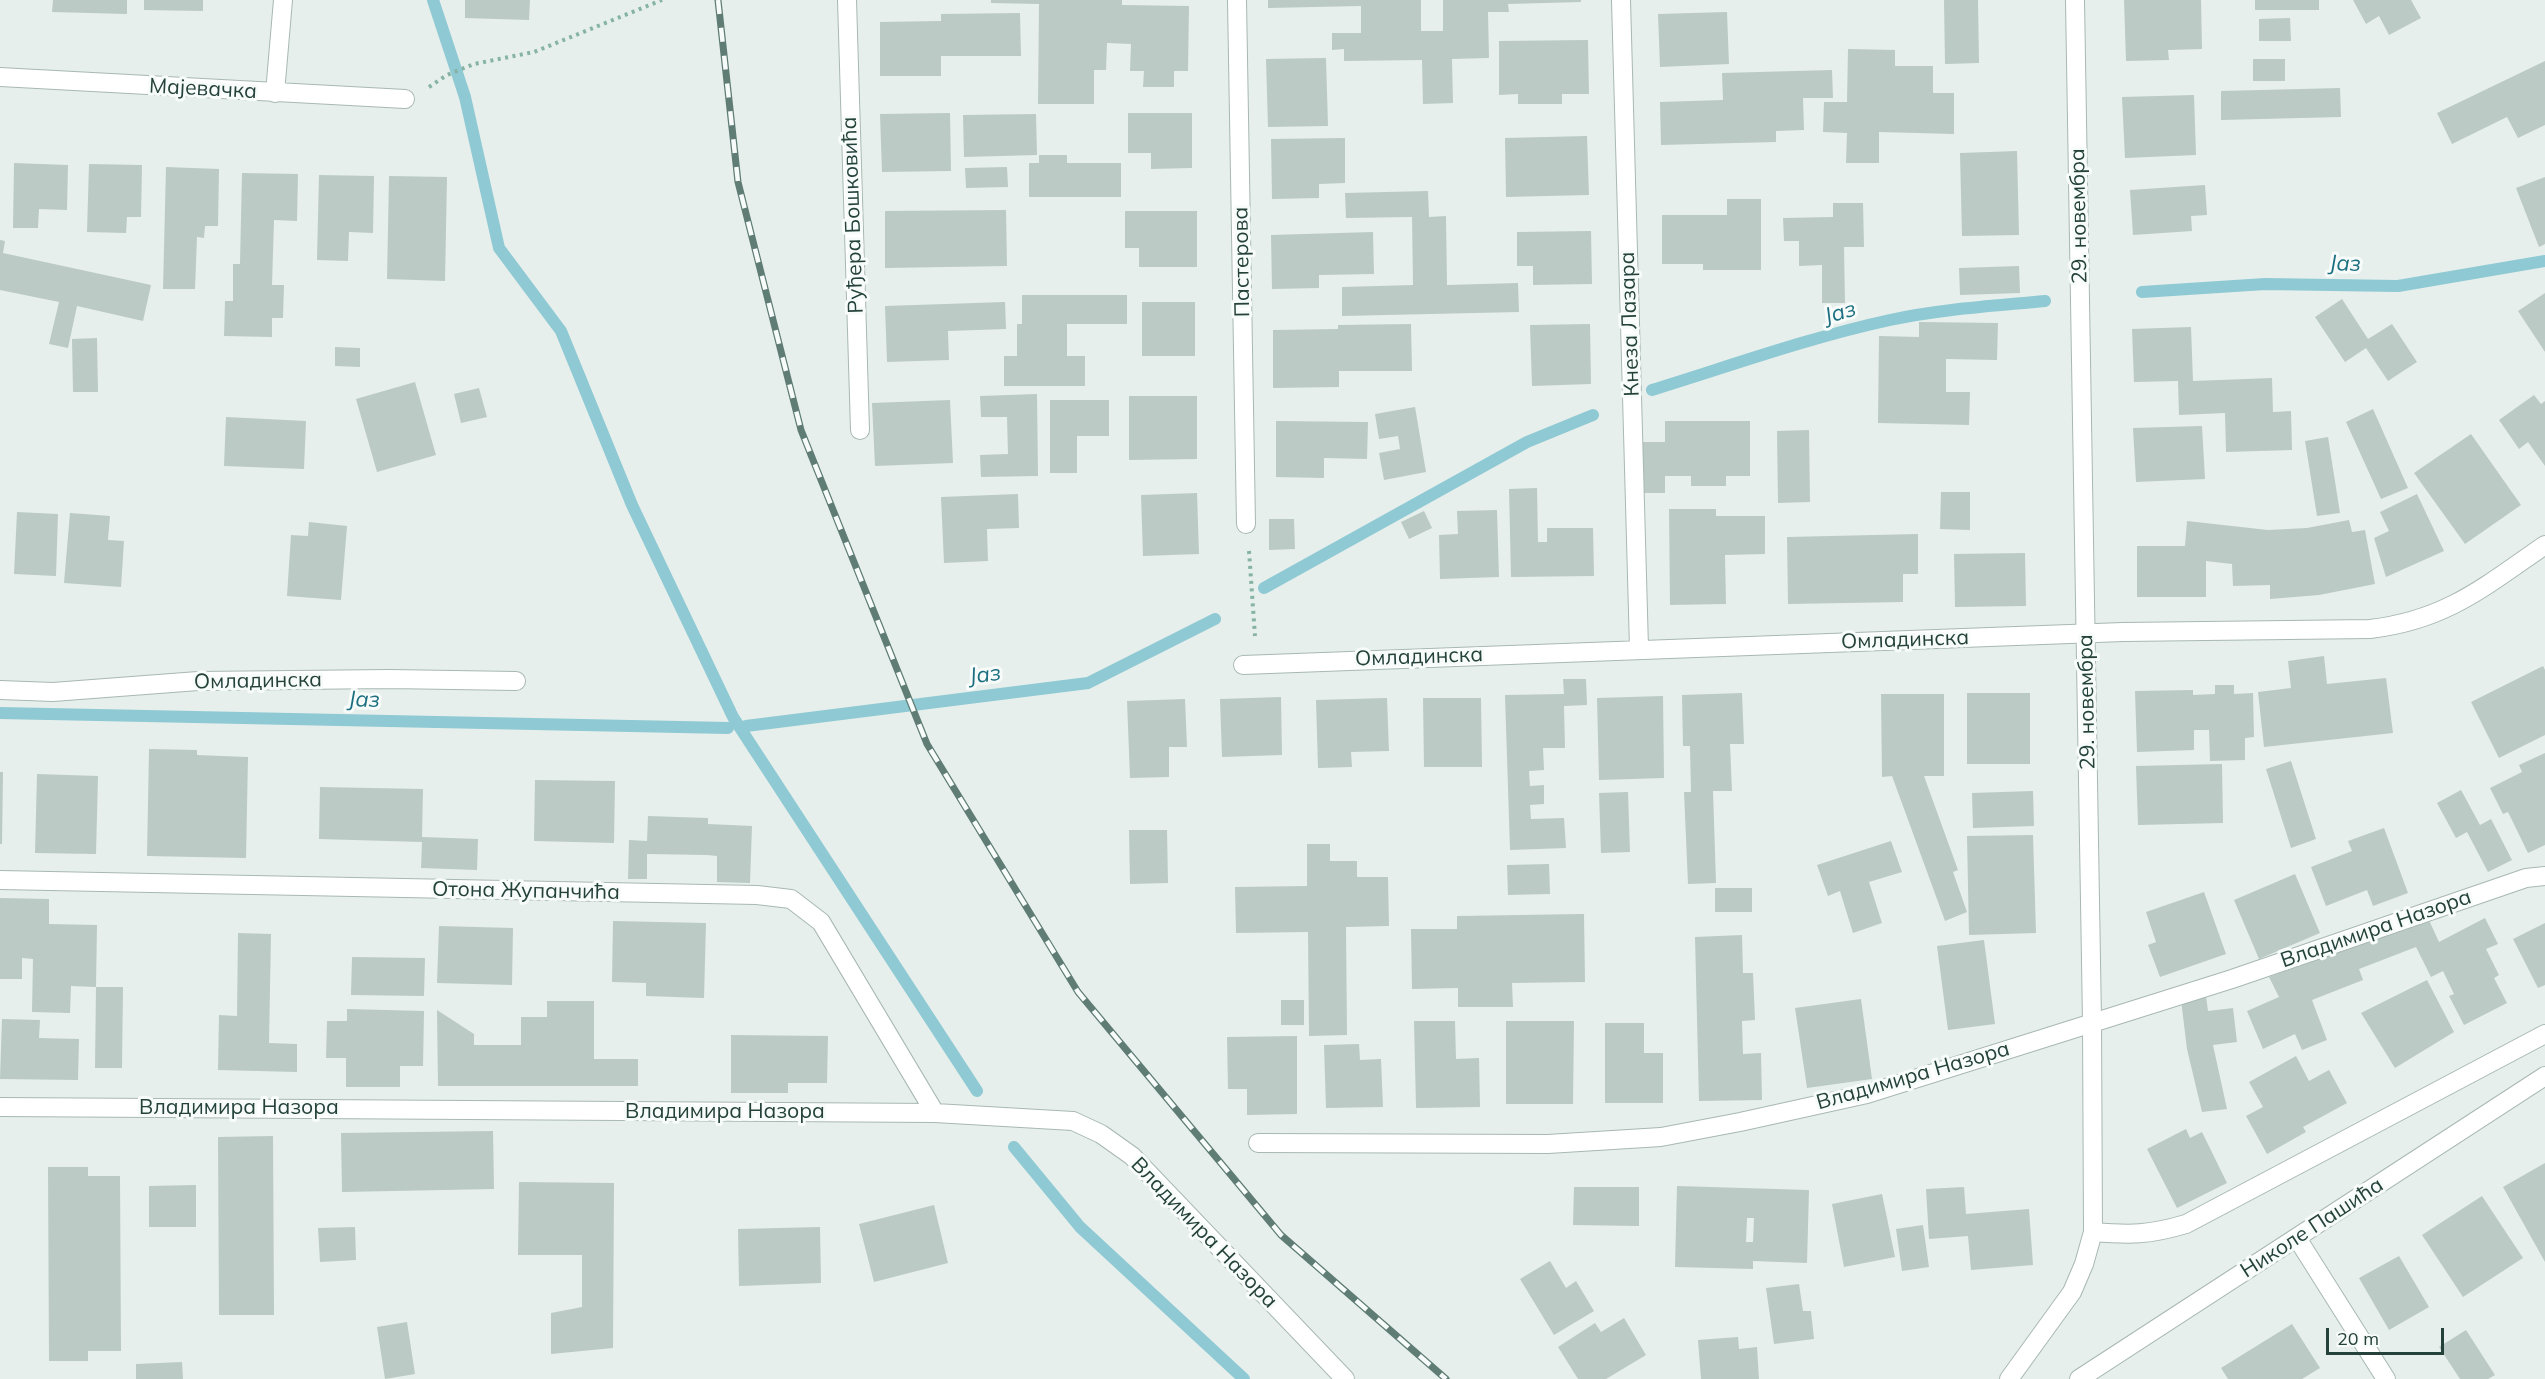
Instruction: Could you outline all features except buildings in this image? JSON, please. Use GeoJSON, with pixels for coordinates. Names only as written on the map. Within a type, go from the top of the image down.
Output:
{"type":"FeatureCollection","features":[{"type":"Feature","properties":{"kind":"street"},"geometry":{"type":"LineString","coordinates":[[275,93],[283,0]]}},
{"type":"Feature","properties":{"kind":"street","name":"Руђера Бошковића"},"geometry":{"type":"LineString","coordinates":[[846,0],[860,430]]}},
{"type":"Feature","properties":{"kind":"street","name":"Пастерова"},"geometry":{"type":"LineString","coordinates":[[1237,0],[1246,524]]}},
{"type":"Feature","properties":{"kind":"street","name":"Кнеза Лазара"},"geometry":{"type":"LineString","coordinates":[[1621,0],[1639,648]]}},
{"type":"Feature","properties":{"kind":"street","name":"29. новембра"},"geometry":{"type":"LineString","coordinates":[[2009,1379],[2072,1292],[2084,1264],[2093,1232],[2092,1021],[2075,0]]}},
{"type":"Feature","properties":{"kind":"street","name":"Мајевачка"},"geometry":{"type":"LineString","coordinates":[[0,77],[405,99]]}},
{"type":"Feature","properties":{"kind":"street","name":"Омладинска"},"geometry":{"type":"LineString","coordinates":[[1250,664],[2086,633],[2370,629],[2402,625],[2428,618],[2469,597],[2545,545]]}},
{"type":"Feature","properties":{"kind":"street","name":"Омладинска"},"geometry":{"type":"LineString","coordinates":[[0,690],[53,692],[198,681],[390,679],[516,681]]}},
{"type":"Feature","properties":{"kind":"street","name":"Владимира Назора"},"geometry":{"type":"LineString","coordinates":[[1258,1143],[1548,1144],[1661,1137],[1740,1122],[1867,1094],[2092,1021],[2232,979],[2526,878],[2545,876]]}},
{"type":"Feature","properties":{"kind":"street","name":"Отона Жупанчића"},"geometry":{"type":"LineString","coordinates":[[0,880],[745,895],[791,899],[821,922],[935,1113]]}},
{"type":"Feature","properties":{"kind":"street"},"geometry":{"type":"LineString","coordinates":[[2093,1232],[2154,1233],[2186,1224],[2545,1034]]}},
{"type":"Feature","properties":{"kind":"street","name":"Николе Пашића"},"geometry":{"type":"LineString","coordinates":[[2079,1379],[2545,1076]]}},
{"type":"Feature","properties":{"kind":"street","name":"Владимира Назора"},"geometry":{"type":"LineString","coordinates":[[0,1107],[935,1113],[1073,1121],[1101,1134],[1132,1156],[1345,1379]]}},
{"type":"Feature","properties":{"kind":"street"},"geometry":{"type":"LineString","coordinates":[[2297,1238],[2386,1379]]}},
{"type":"Feature","properties":{"kind":"path"},"geometry":{"type":"LineString","coordinates":[[405,99],[419,96],[447,75],[474,64],[534,52],[662,0]]}},
{"type":"Feature","properties":{"kind":"path"},"geometry":{"type":"LineString","coordinates":[[1246,524],[1250,664]]}},
{"type":"Feature","properties":{"kind":"waterway"},"geometry":{"type":"LineString","coordinates":[[433,0],[465,97],[499,248],[561,331],[632,505],[733,717],[977,1091]]}},
{"type":"Feature","properties":{"kind":"waterway","name":"Јаз"},"geometry":{"type":"LineString","coordinates":[[2142,292],[2265,284],[2398,286],[2545,261]]}},
{"type":"Feature","properties":{"kind":"waterway","name":"Јаз"},"geometry":{"type":"LineString","coordinates":[[1652,390],[1801,343],[1890,320],[1948,310],[2045,301]]}},
{"type":"Feature","properties":{"kind":"waterway","name":"Јаз"},"geometry":{"type":"LineString","coordinates":[[1264,588],[1527,442],[1593,415]]}},
{"type":"Feature","properties":{"kind":"waterway","name":"Јаз"},"geometry":{"type":"LineString","coordinates":[[746,726],[1088,683],[1215,619]]}},
{"type":"Feature","properties":{"kind":"waterway","name":"Јаз"},"geometry":{"type":"LineString","coordinates":[[0,713],[728,728]]}},
{"type":"Feature","properties":{"kind":"waterway"},"geometry":{"type":"LineString","coordinates":[[1014,1147],[1080,1227],[1244,1379]]}},
{"type":"Feature","properties":{"kind":"railway"},"geometry":{"type":"LineString","coordinates":[[718,0],[738,182],[801,430],[927,744],[1078,992],[1281,1235],[1446,1379]]}}]}
